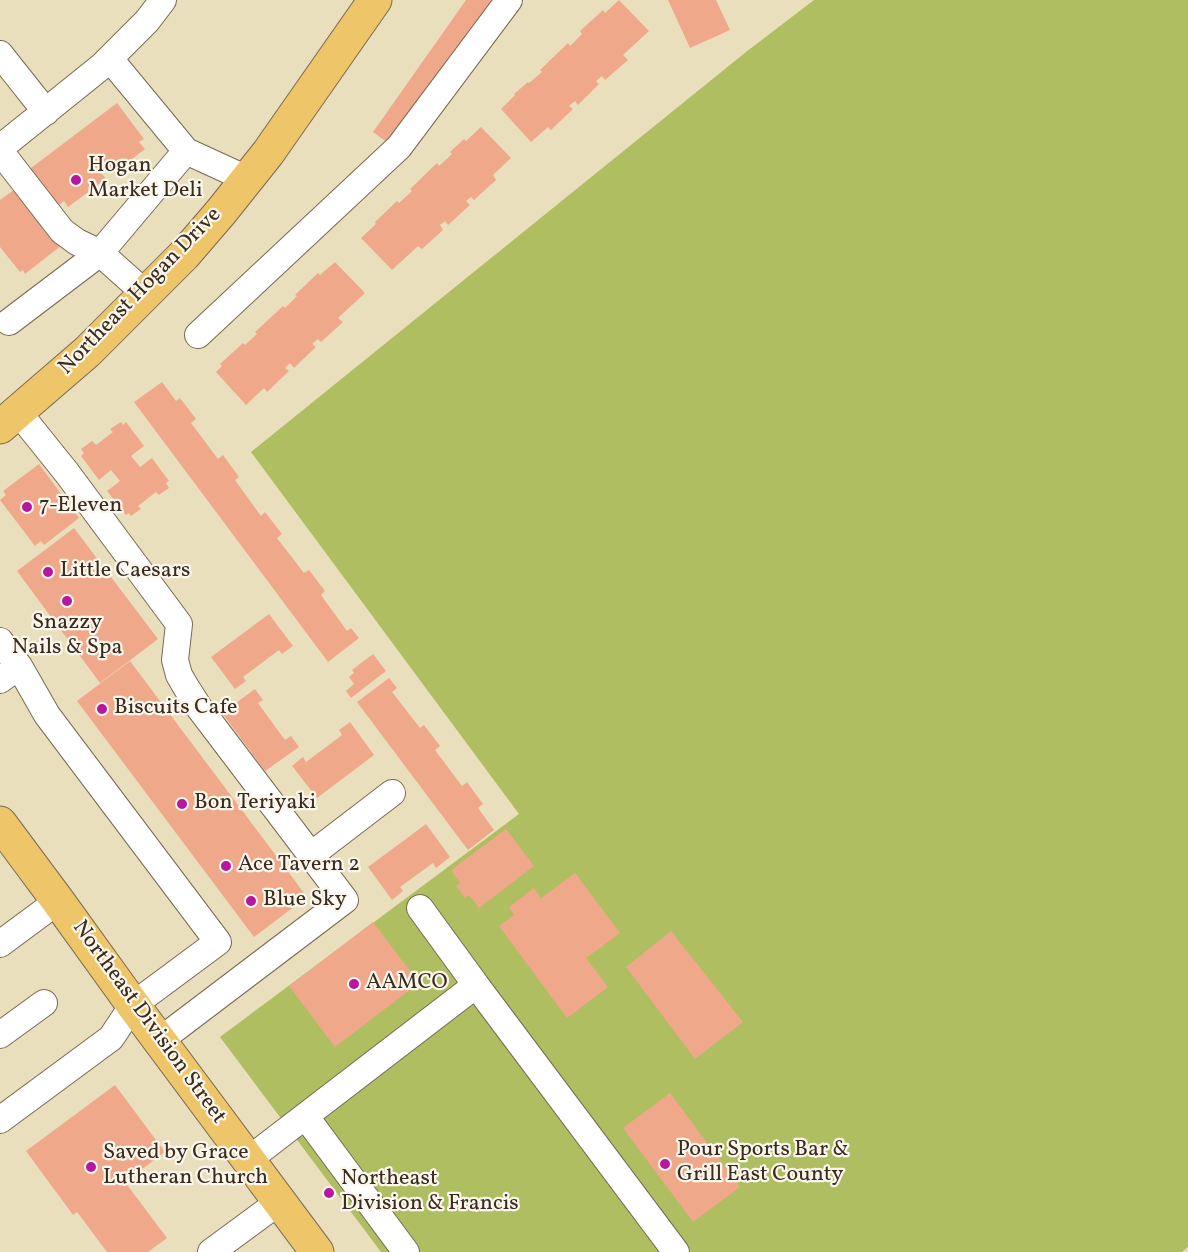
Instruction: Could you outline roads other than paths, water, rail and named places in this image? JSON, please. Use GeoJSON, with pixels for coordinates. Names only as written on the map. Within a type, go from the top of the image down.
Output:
{"type":"FeatureCollection","features":[{"type":"Feature","properties":{"kind":"main road","name":"Northeast Hogan Drive"},"geometry":{"type":"LineString","coordinates":[[9,419],[87,352],[184,255],[268,153],[375,0]]}},
{"type":"Feature","properties":{"kind":"main road","name":"Northeast Division Street"},"geometry":{"type":"LineString","coordinates":[[0,823],[317,1252]]}},
{"type":"Feature","properties":{"kind":"street"},"geometry":{"type":"LineString","coordinates":[[146,294],[100,253],[77,242],[62,231],[0,149],[110,59],[147,21],[163,0]]}},
{"type":"Feature","properties":{"kind":"street"},"geometry":{"type":"LineString","coordinates":[[198,335],[399,147],[509,0]]}},
{"type":"Feature","properties":{"kind":"street"},"geometry":{"type":"LineString","coordinates":[[0,54],[46,112]]}},
{"type":"Feature","properties":{"kind":"street"},"geometry":{"type":"LineString","coordinates":[[110,59],[186,151],[247,179]]}},
{"type":"Feature","properties":{"kind":"street"},"geometry":{"type":"LineString","coordinates":[[9,322],[100,253],[186,151]]}},
{"type":"Feature","properties":{"kind":"street"},"geometry":{"type":"LineString","coordinates":[[9,419],[67,473],[179,624],[175,660],[179,675],[200,709],[345,900],[159,1041]]}},
{"type":"Feature","properties":{"kind":"street"},"geometry":{"type":"LineString","coordinates":[[0,641],[9,673],[47,715],[218,942],[133,1005],[111,1038],[0,1120]]}},
{"type":"Feature","properties":{"kind":"street"},"geometry":{"type":"LineString","coordinates":[[311,855],[392,794]]}},
{"type":"Feature","properties":{"kind":"street"},"geometry":{"type":"LineString","coordinates":[[0,944],[58,901]]}},
{"type":"Feature","properties":{"kind":"street"},"geometry":{"type":"LineString","coordinates":[[420,908],[676,1252]]}},
{"type":"Feature","properties":{"kind":"street"},"geometry":{"type":"LineString","coordinates":[[248,1160],[477,985]]}},
{"type":"Feature","properties":{"kind":"street"},"geometry":{"type":"LineString","coordinates":[[0,1035],[44,1003]]}},
{"type":"Feature","properties":{"kind":"street"},"geometry":{"type":"LineString","coordinates":[[306,1117],[406,1252]]}},
{"type":"Feature","properties":{"kind":"street"},"geometry":{"type":"LineString","coordinates":[[211,1252],[279,1202]]}},
{"type":"Feature","properties":{"kind":"place","name":"Hogan Market Deli"},"geometry":{"type":"Point","coordinates":[76,180]}},
{"type":"Feature","properties":{"kind":"place","name":"7-Eleven"},"geometry":{"type":"Point","coordinates":[27,507]}},
{"type":"Feature","properties":{"kind":"place","name":"Little Caesars"},"geometry":{"type":"Point","coordinates":[48,572]}},
{"type":"Feature","properties":{"kind":"place","name":"Snazzy Nails & Spa"},"geometry":{"type":"Point","coordinates":[67,601]}},
{"type":"Feature","properties":{"kind":"place","name":"Biscuits Cafe"},"geometry":{"type":"Point","coordinates":[102,709]}},
{"type":"Feature","properties":{"kind":"place","name":"Bon Teriyaki"},"geometry":{"type":"Point","coordinates":[182,804]}},
{"type":"Feature","properties":{"kind":"place","name":"Ace Tavern 2"},"geometry":{"type":"Point","coordinates":[226,866]}},
{"type":"Feature","properties":{"kind":"place","name":"Blue Sky"},"geometry":{"type":"Point","coordinates":[251,901]}},
{"type":"Feature","properties":{"kind":"place","name":"AAMCO"},"geometry":{"type":"Point","coordinates":[354,984]}},
{"type":"Feature","properties":{"kind":"place","name":"Pour Sports Bar & Grill East County"},"geometry":{"type":"Point","coordinates":[665,1164]}},
{"type":"Feature","properties":{"kind":"place","name":"Saved by Grace Lutheran Church"},"geometry":{"type":"Point","coordinates":[91,1167]}},
{"type":"Feature","properties":{"kind":"place","name":"Northeast Division & Francis"},"geometry":{"type":"Point","coordinates":[329,1193]}}]}
